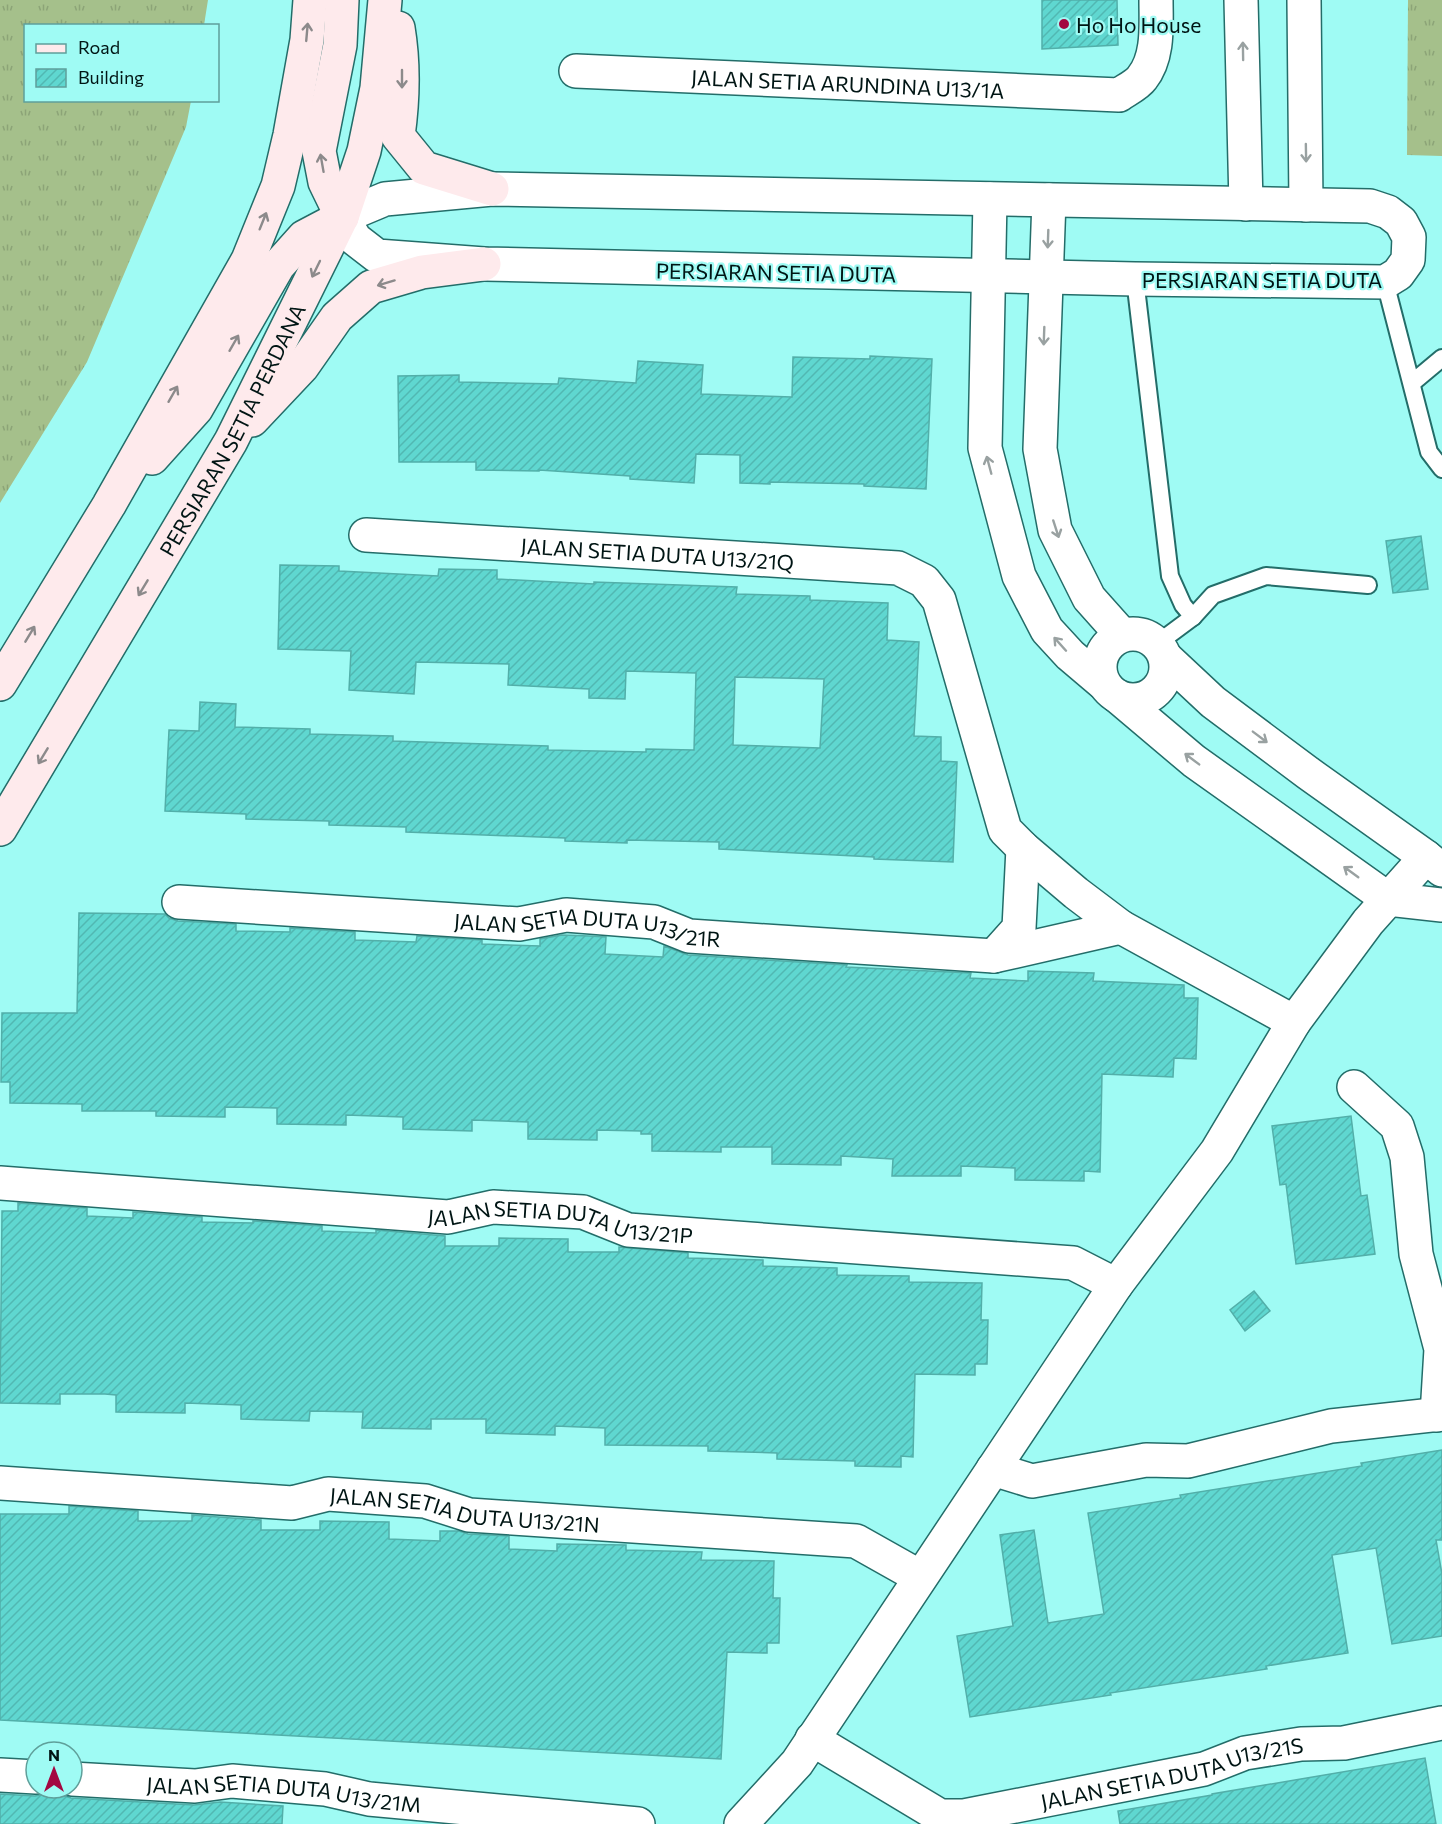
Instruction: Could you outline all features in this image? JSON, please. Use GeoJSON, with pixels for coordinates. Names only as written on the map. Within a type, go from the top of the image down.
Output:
{"type":"FeatureCollection","features":[{"type":"Feature","properties":{"kind":"main road"},"geometry":{"type":"LineString","coordinates":[[0,684],[109,505],[248,260],[278,186],[290,135],[307,40],[310,0]]}},
{"type":"Feature","properties":{"kind":"main road"},"geometry":{"type":"LineString","coordinates":[[109,505],[196,410],[278,266],[304,237],[342,217],[325,182],[320,151],[340,45],[342,0]]}},
{"type":"Feature","properties":{"kind":"main road","name":"PERSIARAN SETIA PERDANA"},"geometry":{"type":"LineString","coordinates":[[0,829],[231,441],[342,217],[364,151],[377,88],[386,0]]}},
{"type":"Feature","properties":{"kind":"main road"},"geometry":{"type":"LineString","coordinates":[[393,0],[402,52],[402,109],[398,136],[423,168],[492,189]]}},
{"type":"Feature","properties":{"kind":"main road"},"geometry":{"type":"LineString","coordinates":[[231,441],[302,367],[338,317],[371,287],[422,272],[484,264]]}},
{"type":"Feature","properties":{"kind":"street","name":"JALAN SETIA ARUNDINA U13/1A"},"geometry":{"type":"LineString","coordinates":[[576,71],[1119,95],[1142,79],[1153,56],[1156,0]]}},
{"type":"Feature","properties":{"kind":"street"},"geometry":{"type":"LineString","coordinates":[[1241,0],[1246,204]]}},
{"type":"Feature","properties":{"kind":"street"},"geometry":{"type":"LineString","coordinates":[[1304,0],[1306,205]]}},
{"type":"Feature","properties":{"kind":"street","name":"PERSIARAN SETIA DUTA"},"geometry":{"type":"LineString","coordinates":[[492,189],[1370,206],[1388,212],[1401,222],[1409,237],[1408,260],[1398,274],[1385,282],[1046,278],[484,264],[377,256],[356,239],[342,217],[385,199],[492,189]]}},
{"type":"Feature","properties":{"kind":"street"},"geometry":{"type":"LineString","coordinates":[[990,199],[984,448],[1018,576],[1047,630],[1070,655],[1194,761],[1388,899],[1442,905]]}},
{"type":"Feature","properties":{"kind":"street"},"geometry":{"type":"LineString","coordinates":[[1049,200],[1040,449],[1054,530],[1089,598],[1122,635]]}},
{"type":"Feature","properties":{"kind":"street","name":"JALAN SETIA DUTA U13/21Q"},"geometry":{"type":"LineString","coordinates":[[366,535],[898,568],[924,581],[939,600],[1005,830],[1023,848]]}},
{"type":"Feature","properties":{"kind":"street"},"geometry":{"type":"LineString","coordinates":[[741,1824],[797,1763],[1116,1285],[1217,1151],[1294,1022],[1368,922],[1388,899],[1434,863],[1213,702],[1162,651],[1141,633],[1122,635],[1106,646],[1099,664],[1110,689],[1136,701],[1154,694],[1165,679],[1162,651]]}},
{"type":"Feature","properties":{"kind":"street"},"geometry":{"type":"LineString","coordinates":[[1023,848],[1121,927],[1294,1022]]}},
{"type":"Feature","properties":{"kind":"street"},"geometry":{"type":"LineString","coordinates":[[994,956],[1019,928],[1023,848]]}},
{"type":"Feature","properties":{"kind":"street","name":"JALAN SETIA DUTA U13/21R"},"geometry":{"type":"LineString","coordinates":[[179,902],[519,924],[566,915],[654,922],[689,936],[994,956],[1121,927]]}},
{"type":"Feature","properties":{"kind":"street"},"geometry":{"type":"LineString","coordinates":[[993,1469],[1032,1481],[1146,1460],[1188,1461],[1331,1426],[1439,1414],[1441,1349],[1416,1254],[1407,1157],[1397,1126],[1353,1087]]}},
{"type":"Feature","properties":{"kind":"street","name":"JALAN SETIA DUTA U13/21P"},"geometry":{"type":"LineString","coordinates":[[0,1183],[448,1217],[493,1208],[584,1212],[628,1230],[1073,1263],[1116,1285]]}},
{"type":"Feature","properties":{"kind":"street","name":"JALAN SETIA DUTA U13/21N"},"geometry":{"type":"LineString","coordinates":[[0,1483],[292,1503],[328,1494],[425,1501],[469,1515],[856,1541],[920,1577]]}},
{"type":"Feature","properties":{"kind":"street","name":"JALAN SETIA DUTA U13/21S"},"geometry":{"type":"LineString","coordinates":[[812,1739],[940,1816],[964,1816],[1204,1769],[1245,1754],[1300,1744],[1344,1743],[1442,1723]]}},
{"type":"Feature","properties":{"kind":"street"},"geometry":{"type":"LineString","coordinates":[[0,1775],[24,1776]]}},
{"type":"Feature","properties":{"kind":"street","name":"JALAN SETIA DUTA U13/21M"},"geometry":{"type":"LineString","coordinates":[[84,1780],[195,1786],[232,1781],[325,1789],[369,1799],[638,1824]]}},
{"type":"Feature","properties":{"kind":"lane"},"geometry":{"type":"LineString","coordinates":[[1135,279],[1170,576],[1183,605],[1193,617]]}},
{"type":"Feature","properties":{"kind":"lane"},"geometry":{"type":"LineString","coordinates":[[1385,282],[1429,452],[1442,469]]}},
{"type":"Feature","properties":{"kind":"lane"},"geometry":{"type":"LineString","coordinates":[[1412,383],[1442,358]]}},
{"type":"Feature","properties":{"kind":"lane"},"geometry":{"type":"LineString","coordinates":[[1162,651],[1213,595],[1266,576],[1368,585]]}},
{"type":"Feature","properties":{"kind":"green space"},"geometry":{"type":"Polygon","coordinates":[[[0,0],[208,0],[204,24],[24,24],[24,102],[191,102],[186,127],[87,362],[0,503],[0,0]]]}},
{"type":"Feature","properties":{"kind":"green space"},"geometry":{"type":"Polygon","coordinates":[[[1408,0],[1442,0],[1442,156],[1407,155],[1408,0]]]}},
{"type":"Feature","properties":{"kind":"building"},"geometry":{"type":"Polygon","coordinates":[[[1042,0],[1117,0],[1118,45],[1042,49],[1042,0]]]}},
{"type":"Feature","properties":{"kind":"building"},"geometry":{"type":"Polygon","coordinates":[[[870,356],[932,359],[926,489],[864,486],[864,484],[740,483],[740,455],[696,454],[694,483],[539,470],[476,470],[476,462],[399,462],[398,376],[459,375],[459,382],[558,384],[559,378],[636,383],[638,361],[703,365],[701,394],[792,397],[793,357],[870,359],[870,356]]]}},
{"type":"Feature","properties":{"kind":"building"},"geometry":{"type":"Polygon","coordinates":[[[1421,536],[1428,589],[1393,593],[1386,541],[1421,536]]]}},
{"type":"Feature","properties":{"kind":"building"},"geometry":{"type":"Polygon","coordinates":[[[280,565],[339,566],[339,571],[438,576],[439,569],[497,570],[497,579],[737,587],[736,594],[810,596],[810,600],[888,603],[887,640],[919,642],[914,736],[941,737],[941,761],[957,762],[953,862],[719,849],[719,842],[627,840],[627,843],[565,841],[565,838],[406,832],[406,827],[329,825],[329,821],[246,819],[246,814],[165,811],[169,730],[199,731],[200,702],[236,704],[235,727],[310,729],[310,734],[393,736],[393,741],[548,746],[548,750],[646,752],[646,749],[694,750],[696,673],[626,671],[625,699],[589,698],[589,689],[508,685],[509,664],[416,662],[414,694],[349,690],[351,651],[278,649],[280,565]],[[735,677],[733,745],[820,748],[824,679],[735,677]]]}},
{"type":"Feature","properties":{"kind":"building"},"geometry":{"type":"Polygon","coordinates":[[[79,913],[165,914],[178,921],[236,924],[236,931],[290,932],[290,928],[355,932],[355,940],[416,942],[417,936],[482,940],[482,944],[540,946],[540,939],[562,935],[606,937],[605,954],[663,957],[664,946],[688,955],[847,965],[846,967],[971,973],[970,978],[1028,981],[1028,971],[1094,973],[1093,981],[1184,985],[1184,998],[1198,998],[1196,1059],[1174,1058],[1173,1077],[1102,1074],[1100,1172],[1084,1171],[1084,1181],[1015,1180],[1015,1168],[961,1166],[961,1176],[892,1176],[893,1159],[841,1156],[841,1165],[772,1164],[772,1147],[721,1147],[721,1152],[652,1151],[652,1134],[641,1134],[641,1131],[597,1130],[597,1140],[528,1139],[528,1122],[472,1120],[472,1131],[403,1129],[403,1117],[346,1115],[346,1125],[277,1124],[277,1108],[225,1107],[225,1117],[156,1116],[156,1111],[82,1111],[82,1104],[10,1103],[10,1082],[1,1082],[2,1013],[77,1013],[79,913]]]}},
{"type":"Feature","properties":{"kind":"building"},"geometry":{"type":"Polygon","coordinates":[[[1351,1116],[1361,1196],[1367,1195],[1375,1254],[1296,1264],[1286,1184],[1280,1185],[1272,1126],[1351,1116]]]}},
{"type":"Feature","properties":{"kind":"building"},"geometry":{"type":"Polygon","coordinates":[[[18,1203],[87,1208],[87,1216],[133,1218],[133,1212],[202,1217],[202,1222],[253,1223],[253,1221],[322,1226],[322,1231],[376,1233],[376,1230],[445,1236],[445,1246],[499,1246],[499,1238],[568,1239],[568,1252],[619,1252],[619,1247],[688,1253],[688,1258],[763,1260],[763,1266],[837,1268],[837,1275],[909,1276],[909,1282],[982,1283],[981,1320],[988,1320],[987,1364],[975,1364],[975,1375],[915,1374],[913,1457],[901,1456],[901,1467],[855,1466],[855,1461],[777,1459],[777,1453],[708,1451],[708,1446],[605,1445],[605,1428],[555,1426],[555,1435],[486,1433],[486,1419],[431,1419],[431,1429],[362,1428],[363,1412],[310,1411],[309,1421],[241,1419],[241,1405],[185,1403],[185,1413],[116,1412],[116,1395],[105,1394],[60,1394],[60,1404],[0,1403],[2,1211],[18,1211],[18,1203]]]}},
{"type":"Feature","properties":{"kind":"building"},"geometry":{"type":"Polygon","coordinates":[[[1254,1291],[1270,1311],[1245,1331],[1230,1310],[1254,1291]]]}},
{"type":"Feature","properties":{"kind":"building"},"geometry":{"type":"Polygon","coordinates":[[[1442,1450],[1442,1540],[1436,1540],[1442,1574],[1442,1636],[1392,1644],[1376,1548],[1332,1555],[1348,1653],[1266,1666],[1267,1669],[970,1717],[957,1636],[1013,1626],[1000,1535],[1034,1530],[1048,1623],[1104,1614],[1088,1513],[1442,1450]]]}},
{"type":"Feature","properties":{"kind":"building"},"geometry":{"type":"Polygon","coordinates":[[[69,1506],[138,1511],[138,1521],[192,1521],[192,1515],[261,1520],[261,1530],[320,1530],[320,1521],[389,1522],[389,1539],[440,1541],[440,1531],[459,1531],[468,1534],[509,1536],[509,1549],[557,1551],[557,1544],[626,1545],[626,1550],[702,1552],[701,1560],[774,1561],[773,1598],[780,1598],[779,1643],[767,1643],[767,1653],[727,1652],[721,1759],[0,1720],[0,1514],[69,1514],[69,1506]]]}},
{"type":"Feature","properties":{"kind":"building"},"geometry":{"type":"Polygon","coordinates":[[[1425,1758],[1436,1824],[1120,1824],[1118,1811],[1425,1758]]]}},
{"type":"Feature","properties":{"kind":"building"},"geometry":{"type":"Polygon","coordinates":[[[0,1794],[24,1795],[24,1800],[84,1799],[194,1805],[220,1802],[283,1806],[282,1824],[0,1824],[0,1794]]]}},
{"type":"Feature","properties":{"kind":"place","name":"Ho Ho House"},"geometry":{"type":"Point","coordinates":[1064,24]}}]}
